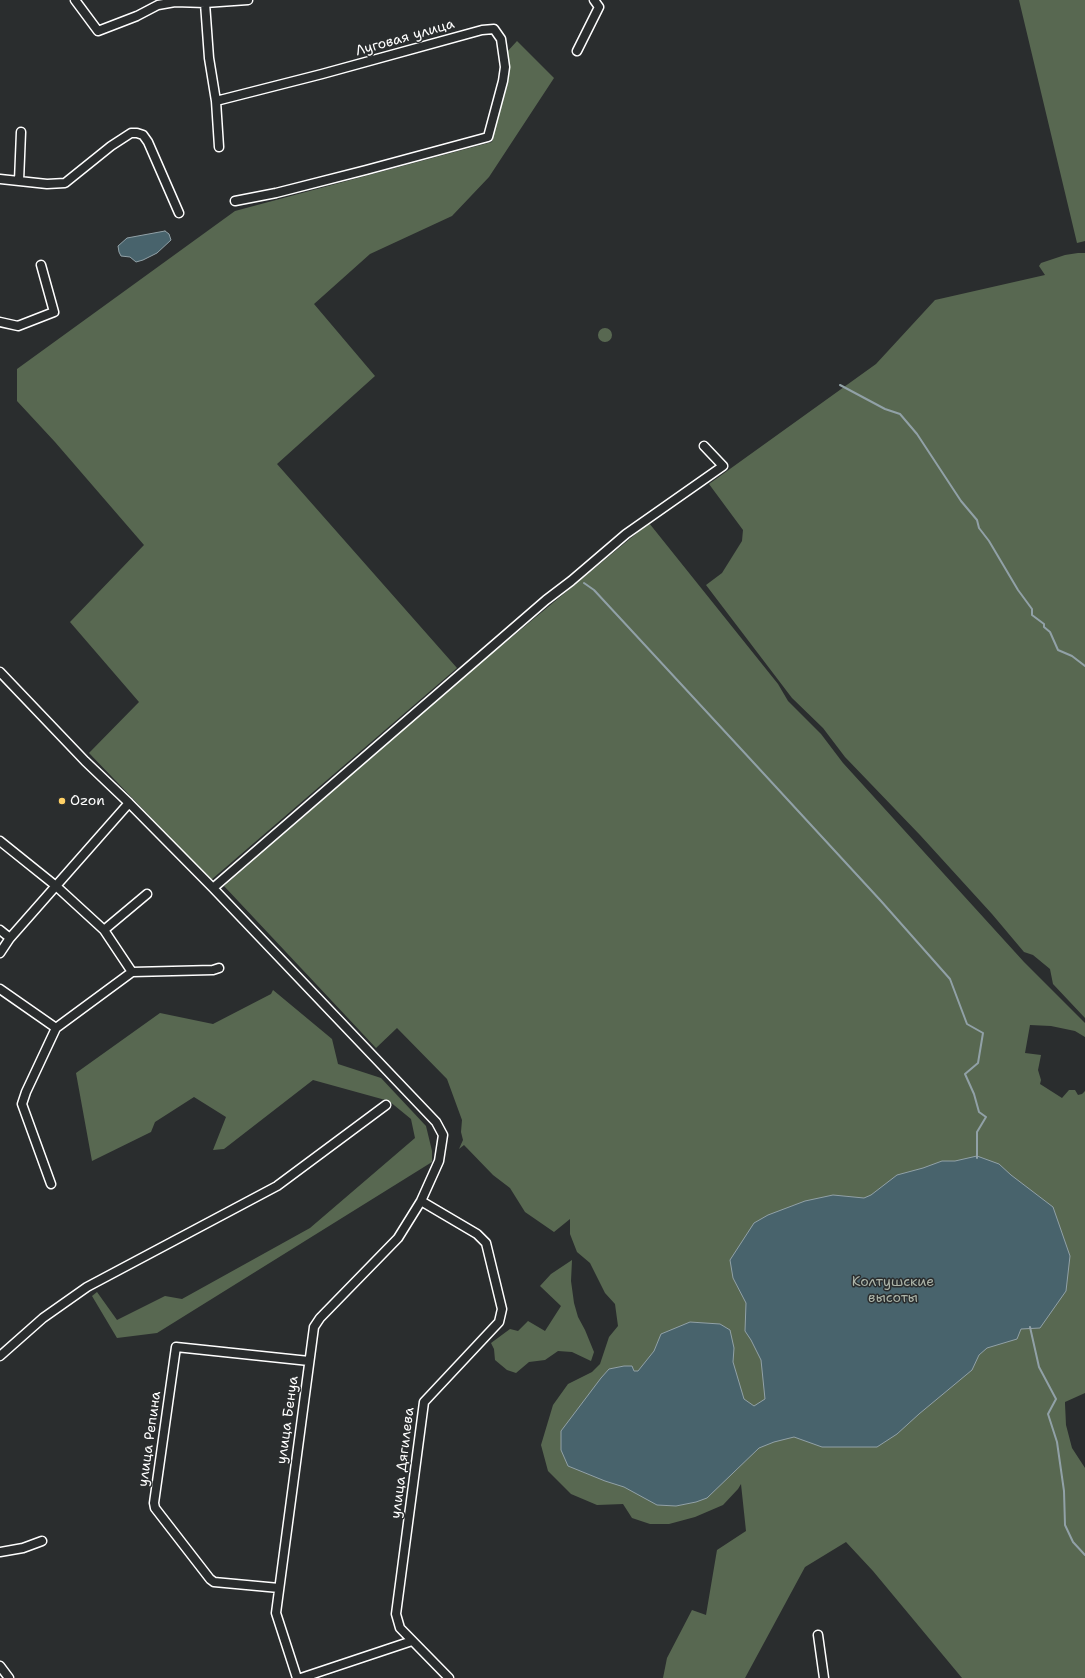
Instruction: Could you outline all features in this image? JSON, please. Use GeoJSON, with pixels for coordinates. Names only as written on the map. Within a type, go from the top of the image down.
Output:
{"type":"FeatureCollection","features":[{"type":"Feature","properties":{"kind":"street"},"geometry":{"type":"LineString","coordinates":[[75,0],[98,31],[137,16],[158,4],[175,2],[205,3],[248,0]]}},
{"type":"Feature","properties":{"kind":"street"},"geometry":{"type":"LineString","coordinates":[[577,51],[599,7],[594,0]]}},
{"type":"Feature","properties":{"kind":"street"},"geometry":{"type":"LineString","coordinates":[[205,3],[209,58],[216,101],[219,147]]}},
{"type":"Feature","properties":{"kind":"street","name":"Луговая улица"},"geometry":{"type":"LineString","coordinates":[[216,101],[322,74],[482,30],[494,29],[501,39],[505,67],[488,137],[276,193],[235,201]]}},
{"type":"Feature","properties":{"kind":"street"},"geometry":{"type":"LineString","coordinates":[[19,181],[21,132]]}},
{"type":"Feature","properties":{"kind":"street"},"geometry":{"type":"LineString","coordinates":[[0,179],[47,184],[64,183],[111,146],[131,133],[137,133],[143,135],[148,142],[179,213]]}},
{"type":"Feature","properties":{"kind":"street"},"geometry":{"type":"LineString","coordinates":[[0,322],[18,326],[54,312],[41,265]]}},
{"type":"Feature","properties":{"kind":"street"},"geometry":{"type":"LineString","coordinates":[[213,888],[546,600],[571,581],[626,534],[723,466],[704,446]]}},
{"type":"Feature","properties":{"kind":"street","name":"улица Бенуа"},"geometry":{"type":"LineString","coordinates":[[0,672],[85,761],[129,802],[213,888],[436,1122],[443,1135],[439,1161],[421,1201],[398,1238],[320,1318],[314,1327],[276,1613],[297,1678]]}},
{"type":"Feature","properties":{"kind":"street"},"geometry":{"type":"LineString","coordinates":[[0,953],[10,938],[129,802]]}},
{"type":"Feature","properties":{"kind":"street"},"geometry":{"type":"LineString","coordinates":[[0,841],[56,886],[104,930],[132,972]]}},
{"type":"Feature","properties":{"kind":"street"},"geometry":{"type":"LineString","coordinates":[[104,930],[147,894]]}},
{"type":"Feature","properties":{"kind":"street"},"geometry":{"type":"LineString","coordinates":[[0,930],[10,938]]}},
{"type":"Feature","properties":{"kind":"street"},"geometry":{"type":"LineString","coordinates":[[51,1184],[22,1104],[26,1092],[56,1028],[132,972],[213,970],[219,968]]}},
{"type":"Feature","properties":{"kind":"street"},"geometry":{"type":"LineString","coordinates":[[0,989],[56,1028]]}},
{"type":"Feature","properties":{"kind":"street"},"geometry":{"type":"LineString","coordinates":[[0,1356],[43,1318],[87,1287],[277,1186],[386,1106]]}},
{"type":"Feature","properties":{"kind":"street","name":"улица Дягилева"},"geometry":{"type":"LineString","coordinates":[[421,1201],[477,1234],[486,1243],[502,1309],[499,1322],[424,1402],[396,1614],[400,1628],[449,1678]]}},
{"type":"Feature","properties":{"kind":"street","name":"улица Репина"},"geometry":{"type":"LineString","coordinates":[[279,1588],[214,1582],[210,1579],[155,1508],[154,1503],[176,1347],[309,1361]]}},
{"type":"Feature","properties":{"kind":"street"},"geometry":{"type":"LineString","coordinates":[[0,1552],[22,1548],[42,1541]]}},
{"type":"Feature","properties":{"kind":"street"},"geometry":{"type":"LineString","coordinates":[[818,1635],[824,1678]]}},
{"type":"Feature","properties":{"kind":"street"},"geometry":{"type":"LineString","coordinates":[[301,1678],[412,1641]]}},
{"type":"Feature","properties":{"kind":"street"},"geometry":{"type":"LineString","coordinates":[[0,1666],[9,1678]]}},
{"type":"Feature","properties":{"kind":"green space"},"geometry":{"type":"Polygon","coordinates":[[[1019,0],[1085,0],[1085,241],[1077,243],[1019,0]]]}},
{"type":"Feature","properties":{"kind":"green space"},"geometry":{"type":"Polygon","coordinates":[[[517,41],[554,78],[489,177],[452,216],[370,254],[314,304],[375,376],[277,464],[457,668],[211,880],[89,753],[139,702],[70,622],[144,545],[55,442],[17,401],[17,369],[235,211],[492,142],[507,76],[506,53],[517,41]]]}},
{"type":"Feature","properties":{"kind":"green space"},"geometry":{"type":"Polygon","coordinates":[[[1085,253],[1085,1018],[1053,984],[1050,969],[1033,955],[1024,952],[992,914],[920,835],[845,757],[823,728],[792,698],[706,585],[722,573],[742,541],[743,530],[709,484],[876,364],[935,300],[1045,275],[1039,266],[1041,263],[1065,255],[1085,253]]]}},
{"type":"Feature","properties":{"kind":"green space"},"geometry":{"type":"Polygon","coordinates":[[[602,328],[608,328],[612,332],[612,338],[608,342],[602,342],[598,338],[598,332],[602,328]]]}},
{"type":"Feature","properties":{"kind":"green space","name":"Колтушские высоты"},"geometry":{"type":"Polygon","coordinates":[[[649,523],[778,684],[788,701],[821,734],[843,763],[1024,962],[1085,1023],[1085,1037],[1075,1031],[1051,1026],[1030,1025],[1025,1053],[1041,1055],[1038,1070],[1041,1080],[1040,1084],[1062,1098],[1069,1090],[1075,1090],[1078,1095],[1085,1091],[1085,1393],[1065,1402],[1065,1404],[1066,1425],[1072,1448],[1085,1468],[1085,1678],[962,1678],[873,1571],[846,1542],[805,1567],[745,1678],[663,1678],[667,1658],[692,1610],[706,1615],[717,1550],[746,1531],[741,1484],[723,1505],[695,1517],[669,1524],[650,1524],[632,1518],[623,1504],[597,1505],[571,1494],[548,1471],[541,1445],[553,1405],[568,1384],[592,1372],[600,1364],[609,1337],[618,1326],[615,1304],[605,1293],[590,1263],[577,1252],[570,1234],[570,1219],[554,1232],[525,1212],[510,1188],[493,1175],[464,1145],[459,1149],[463,1140],[461,1132],[462,1120],[447,1079],[397,1028],[376,1048],[224,886],[459,681],[649,523]]]}},
{"type":"Feature","properties":{"kind":"green space"},"geometry":{"type":"Polygon","coordinates":[[[273,990],[332,1039],[338,1064],[381,1078],[426,1126],[432,1151],[432,1162],[157,1333],[117,1338],[92,1296],[97,1292],[117,1320],[165,1296],[182,1299],[310,1228],[415,1138],[411,1119],[389,1101],[313,1080],[224,1149],[213,1150],[226,1117],[194,1097],[155,1122],[151,1132],[92,1161],[76,1073],[160,1013],[213,1024],[271,994],[273,990]]]}},
{"type":"Feature","properties":{"kind":"green space"},"geometry":{"type":"Polygon","coordinates":[[[572,1260],[571,1281],[574,1303],[578,1317],[594,1352],[591,1361],[572,1352],[558,1351],[545,1360],[529,1362],[516,1373],[507,1370],[495,1360],[494,1349],[491,1343],[510,1329],[518,1331],[528,1321],[545,1331],[561,1306],[540,1286],[551,1274],[572,1260]]]}},
{"type":"Feature","properties":{"kind":"water"},"geometry":{"type":"Polygon","coordinates":[[[165,231],[169,234],[171,240],[157,253],[136,262],[130,257],[121,256],[118,246],[127,238],[165,231]]]}},
{"type":"Feature","properties":{"kind":"water"},"geometry":{"type":"Polygon","coordinates":[[[977,1156],[999,1164],[1053,1207],[1070,1256],[1066,1291],[1040,1328],[1021,1329],[1017,1339],[987,1348],[979,1355],[972,1370],[897,1434],[877,1447],[822,1447],[794,1437],[774,1442],[759,1448],[707,1498],[696,1502],[676,1506],[657,1505],[624,1487],[568,1466],[561,1450],[561,1431],[601,1378],[609,1369],[624,1366],[632,1366],[634,1371],[638,1371],[654,1351],[661,1334],[690,1322],[720,1324],[730,1330],[734,1348],[733,1362],[744,1399],[754,1406],[765,1399],[761,1360],[745,1331],[746,1303],[733,1278],[730,1260],[754,1223],[768,1215],[805,1201],[833,1195],[864,1198],[871,1195],[897,1175],[942,1161],[955,1161],[977,1156]]]}},
{"type":"Feature","properties":{"kind":"waterway"},"geometry":{"type":"LineString","coordinates":[[840,385],[885,409],[900,414],[917,434],[961,501],[977,520],[979,528],[989,541],[1018,590],[1032,609],[1032,615],[1044,624],[1044,627],[1050,632],[1058,650],[1072,656],[1085,666]]}},
{"type":"Feature","properties":{"kind":"waterway"},"geometry":{"type":"LineString","coordinates":[[584,583],[594,590],[741,749],[881,901],[950,979],[967,1024],[983,1033],[978,1063],[965,1074],[974,1094],[979,1112],[986,1117],[977,1132],[977,1158]]}},
{"type":"Feature","properties":{"kind":"waterway"},"geometry":{"type":"LineString","coordinates":[[1030,1327],[1039,1367],[1056,1399],[1048,1414],[1057,1442],[1064,1491],[1065,1525],[1073,1542],[1085,1555]]}},
{"type":"Feature","properties":{"kind":"place","name":"Ozon"},"geometry":{"type":"Point","coordinates":[62,801]}}]}
